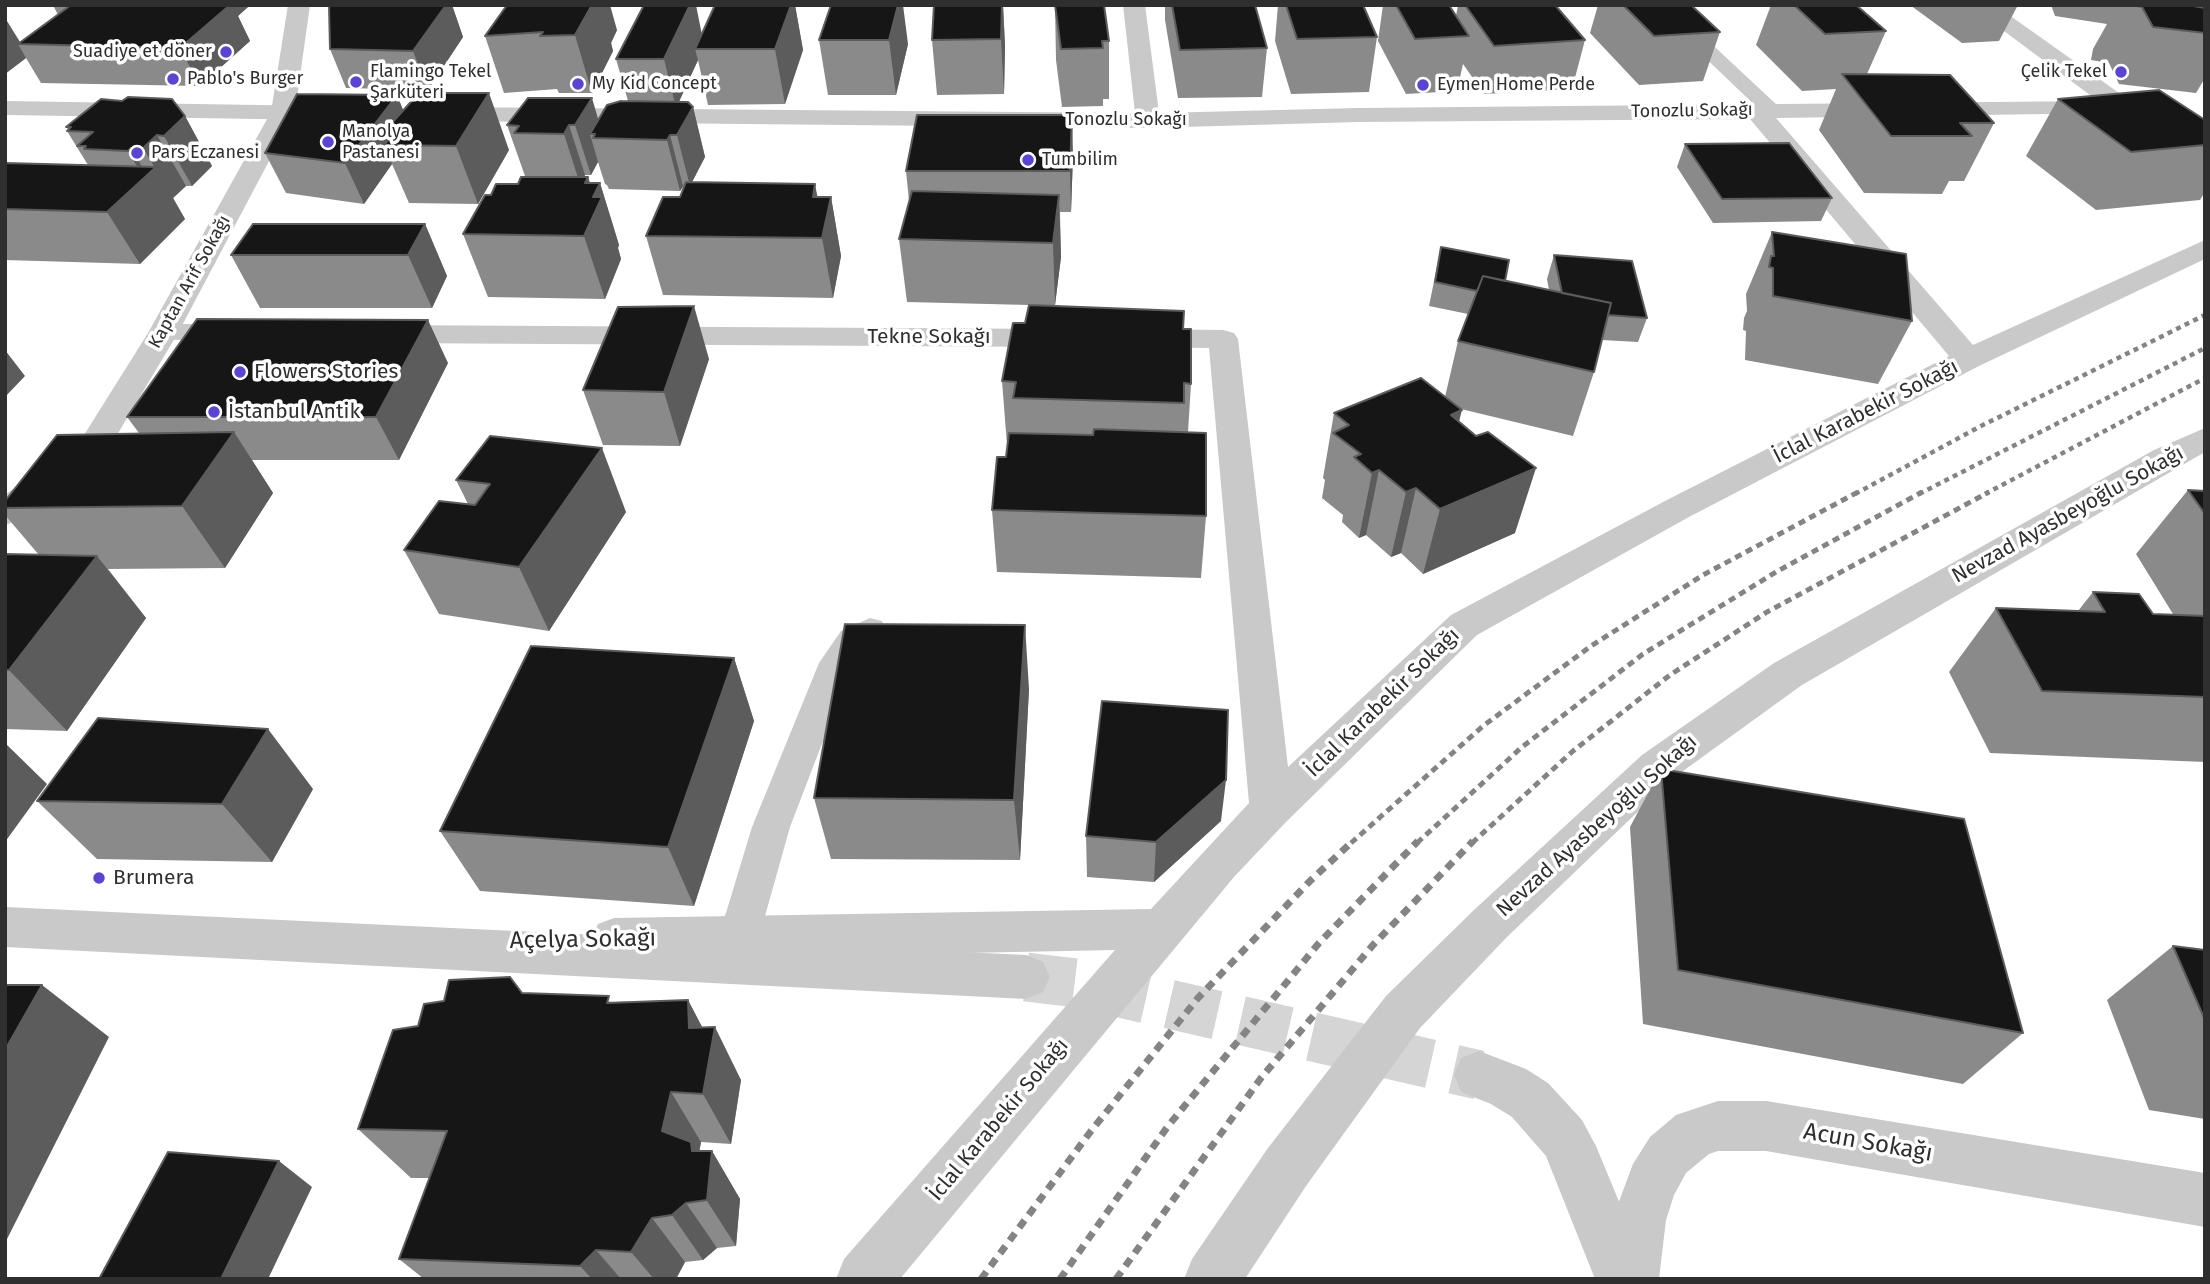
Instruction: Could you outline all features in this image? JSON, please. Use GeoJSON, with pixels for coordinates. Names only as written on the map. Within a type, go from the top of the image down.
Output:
{"type":"FeatureCollection","features":[{"type":"Feature","properties":{"kind":"street","name":"Kaptan Arif Sokağı"},"geometry":{"type":"LineString","coordinates":[[5,513],[96,442],[163,332],[283,112],[299,5]]}},
{"type":"Feature","properties":{"kind":"street"},"geometry":{"type":"LineString","coordinates":[[1134,5],[1148,121]]}},
{"type":"Feature","properties":{"kind":"street"},"geometry":{"type":"LineString","coordinates":[[1980,5],[2205,166]]}},
{"type":"Feature","properties":{"kind":"street","name":"Tonozlu Sokağı"},"geometry":{"type":"LineString","coordinates":[[421,114],[1148,121],[1358,115],[2120,107]]}},
{"type":"Feature","properties":{"kind":"street"},"geometry":{"type":"LineString","coordinates":[[5,108],[352,113]]}},
{"type":"Feature","properties":{"kind":"street"},"geometry":{"type":"LineString","coordinates":[[1763,110],[1968,359]]}},
{"type":"Feature","properties":{"kind":"street","name":"İclal Karabekir Sokağı"},"geometry":{"type":"LineString","coordinates":[[864,1279],[1161,929],[1271,809],[1464,625],[1677,509],[1968,359],[2205,248]]}},
{"type":"Feature","properties":{"kind":"street"},"geometry":{"type":"LineString","coordinates":[[163,332],[275,333]]}},
{"type":"Feature","properties":{"kind":"street","name":"Tekne Sokağı"},"geometry":{"type":"LineString","coordinates":[[344,334],[1223,339],[1271,809]]}},
{"type":"Feature","properties":{"kind":"street","name":"Nevzad Ayasbeyoğlu Sokağı"},"geometry":{"type":"LineString","coordinates":[[1212,1279],[1287,1167],[1403,1012],[1491,923],[1657,767],[1705,730],[1788,674],[2166,458],[2205,439]]}},
{"type":"Feature","properties":{"kind":"street","name":"Açelya Sokağı"},"geometry":{"type":"LineString","coordinates":[[5,927],[380,945],[1161,929]]}},
{"type":"Feature","properties":{"kind":"street"},"geometry":{"type":"LineString","coordinates":[[380,945],[1026,977]]}},
{"type":"Feature","properties":{"kind":"street"},"geometry":{"type":"LineString","coordinates":[[1479,1075],[1508,1086],[1530,1100],[1564,1138],[1578,1164],[1623,1279]]}},
{"type":"Feature","properties":{"kind":"street","name":"Acun Sokağı"},"geometry":{"type":"LineString","coordinates":[[1631,1279],[1639,1220],[1652,1183],[1664,1162],[1685,1139],[1718,1126],[1766,1126],[2205,1200]]}},
{"type":"Feature","properties":{"kind":"lane"},"geometry":{"type":"LineString","coordinates":[[1659,5],[1763,110]]}},
{"type":"Feature","properties":{"kind":"lane"},"geometry":{"type":"LineString","coordinates":[[735,936],[745,916],[771,827],[836,663],[853,640],[869,630],[887,625],[900,626]]}},
{"type":"Feature","properties":{"kind":"building"},"geometry":{"type":"Polygon","coordinates":[[[71,5],[230,5],[180,48],[18,44],[71,5]]]}},
{"type":"Feature","properties":{"kind":"building"},"geometry":{"type":"Polygon","coordinates":[[[329,5],[446,5],[413,51],[330,49],[329,5]]]}},
{"type":"Feature","properties":{"kind":"building"},"geometry":{"type":"Polygon","coordinates":[[[507,5],[592,5],[575,35],[540,36],[543,32],[485,36],[507,5]]]}},
{"type":"Feature","properties":{"kind":"building"},"geometry":{"type":"Polygon","coordinates":[[[644,5],[690,5],[664,59],[616,59],[644,5]]]}},
{"type":"Feature","properties":{"kind":"building"},"geometry":{"type":"Polygon","coordinates":[[[715,5],[791,5],[775,49],[695,49],[715,5]]]}},
{"type":"Feature","properties":{"kind":"building"},"geometry":{"type":"Polygon","coordinates":[[[831,5],[898,5],[889,40],[819,40],[831,5]]]}},
{"type":"Feature","properties":{"kind":"building"},"geometry":{"type":"Polygon","coordinates":[[[934,5],[1002,5],[1001,39],[932,40],[934,5]]]}},
{"type":"Feature","properties":{"kind":"building"},"geometry":{"type":"Polygon","coordinates":[[[1055,5],[1104,5],[1109,41],[1102,41],[1103,48],[1061,49],[1055,5]]]}},
{"type":"Feature","properties":{"kind":"building"},"geometry":{"type":"Polygon","coordinates":[[[1172,5],[1255,5],[1267,48],[1180,50],[1172,5]]]}},
{"type":"Feature","properties":{"kind":"building"},"geometry":{"type":"Polygon","coordinates":[[[1286,5],[1363,5],[1377,37],[1297,39],[1286,5]]]}},
{"type":"Feature","properties":{"kind":"building"},"geometry":{"type":"Polygon","coordinates":[[[1396,5],[1449,5],[1469,36],[1415,39],[1396,5]]]}},
{"type":"Feature","properties":{"kind":"building"},"geometry":{"type":"Polygon","coordinates":[[[1465,5],[1555,5],[1585,40],[1494,46],[1465,5]]]}},
{"type":"Feature","properties":{"kind":"building"},"geometry":{"type":"Polygon","coordinates":[[[1623,5],[1691,5],[1720,32],[1654,36],[1623,5]]]}},
{"type":"Feature","properties":{"kind":"building"},"geometry":{"type":"Polygon","coordinates":[[[1794,5],[1856,5],[1886,31],[1825,34],[1794,5]]]}},
{"type":"Feature","properties":{"kind":"building"},"geometry":{"type":"Polygon","coordinates":[[[2131,5],[2188,5],[2205,8],[2205,33],[2153,27],[2142,7],[2131,5]]]}},
{"type":"Feature","properties":{"kind":"building"},"geometry":{"type":"Polygon","coordinates":[[[1842,74],[1950,75],[1994,123],[1960,123],[1972,136],[1891,136],[1842,74]]]}},
{"type":"Feature","properties":{"kind":"building"},"geometry":{"type":"Polygon","coordinates":[[[2159,90],[2205,120],[2205,145],[2131,152],[2058,99],[2159,90]]]}},
{"type":"Feature","properties":{"kind":"building"},"geometry":{"type":"Polygon","coordinates":[[[419,93],[489,93],[456,146],[384,145],[394,133],[387,133],[392,126],[389,126],[419,93]]]}},
{"type":"Feature","properties":{"kind":"building"},"geometry":{"type":"Polygon","coordinates":[[[297,94],[397,95],[345,163],[265,153],[297,94]]]}},
{"type":"Feature","properties":{"kind":"building"},"geometry":{"type":"Polygon","coordinates":[[[128,97],[172,99],[185,116],[164,136],[157,135],[143,148],[131,148],[128,151],[84,149],[86,146],[77,146],[93,132],[67,131],[71,127],[66,127],[101,99],[122,101],[128,97]]]}},
{"type":"Feature","properties":{"kind":"building"},"geometry":{"type":"Polygon","coordinates":[[[528,98],[592,98],[575,125],[569,125],[564,134],[514,133],[519,126],[507,125],[528,98]]]}},
{"type":"Feature","properties":{"kind":"building"},"geometry":{"type":"Polygon","coordinates":[[[621,101],[688,102],[693,107],[677,135],[670,135],[667,140],[593,138],[595,134],[590,134],[607,105],[621,101]]]}},
{"type":"Feature","properties":{"kind":"building"},"geometry":{"type":"Polygon","coordinates":[[[917,115],[1072,115],[1070,171],[906,171],[917,115]]]}},
{"type":"Feature","properties":{"kind":"building"},"geometry":{"type":"Polygon","coordinates":[[[1789,143],[1832,198],[1722,199],[1685,144],[1789,143]]]}},
{"type":"Feature","properties":{"kind":"building"},"geometry":{"type":"Polygon","coordinates":[[[5,163],[156,167],[107,212],[5,209],[5,163]]]}},
{"type":"Feature","properties":{"kind":"building"},"geometry":{"type":"Polygon","coordinates":[[[521,177],[588,177],[585,183],[600,183],[593,197],[602,197],[584,236],[463,234],[485,195],[491,195],[496,184],[518,184],[521,177]]]}},
{"type":"Feature","properties":{"kind":"building"},"geometry":{"type":"Polygon","coordinates":[[[686,182],[815,184],[813,197],[831,197],[822,238],[646,236],[663,197],[680,197],[686,182]]]}},
{"type":"Feature","properties":{"kind":"building"},"geometry":{"type":"Polygon","coordinates":[[[912,191],[1059,195],[1053,243],[899,239],[912,191]]]}},
{"type":"Feature","properties":{"kind":"building"},"geometry":{"type":"Polygon","coordinates":[[[253,224],[425,224],[408,255],[231,255],[253,224]]]}},
{"type":"Feature","properties":{"kind":"building"},"geometry":{"type":"Polygon","coordinates":[[[1772,232],[1906,254],[1912,321],[1773,296],[1773,268],[1769,267],[1771,256],[1774,256],[1772,232]]]}},
{"type":"Feature","properties":{"kind":"building"},"geometry":{"type":"Polygon","coordinates":[[[1441,247],[1509,260],[1505,281],[1483,276],[1477,291],[1435,282],[1441,247]]]}},
{"type":"Feature","properties":{"kind":"building"},"geometry":{"type":"Polygon","coordinates":[[[1554,255],[1632,261],[1647,318],[1608,315],[1611,303],[1562,293],[1554,255]]]}},
{"type":"Feature","properties":{"kind":"building"},"geometry":{"type":"Polygon","coordinates":[[[1483,276],[1611,303],[1594,372],[1458,341],[1483,276]]]}},
{"type":"Feature","properties":{"kind":"building"},"geometry":{"type":"Polygon","coordinates":[[[1029,305],[1184,311],[1183,329],[1191,329],[1191,384],[1184,383],[1184,403],[1013,398],[1016,382],[1002,381],[1013,323],[1025,323],[1029,305]]]}},
{"type":"Feature","properties":{"kind":"building"},"geometry":{"type":"Polygon","coordinates":[[[694,306],[664,392],[583,390],[618,307],[694,306]]]}},
{"type":"Feature","properties":{"kind":"building"},"geometry":{"type":"Polygon","coordinates":[[[197,319],[428,320],[376,417],[127,417],[197,319]]]}},
{"type":"Feature","properties":{"kind":"building"},"geometry":{"type":"Polygon","coordinates":[[[1421,378],[1462,410],[1451,415],[1476,436],[1488,432],[1536,468],[1440,509],[1416,488],[1406,492],[1379,470],[1372,473],[1354,457],[1361,454],[1333,433],[1349,425],[1334,413],[1421,378]]]}},
{"type":"Feature","properties":{"kind":"building"},"geometry":{"type":"Polygon","coordinates":[[[1094,429],[1206,433],[1206,516],[992,510],[997,457],[1006,457],[1009,433],[1093,435],[1094,429]]]}},
{"type":"Feature","properties":{"kind":"building"},"geometry":{"type":"Polygon","coordinates":[[[234,432],[182,506],[5,508],[5,501],[57,435],[234,432]]]}},
{"type":"Feature","properties":{"kind":"building"},"geometry":{"type":"Polygon","coordinates":[[[490,436],[602,448],[519,567],[404,550],[439,501],[475,505],[490,484],[456,480],[490,436]]]}},
{"type":"Feature","properties":{"kind":"building"},"geometry":{"type":"Polygon","coordinates":[[[2188,490],[2205,491],[2205,514],[2188,490]]]}},
{"type":"Feature","properties":{"kind":"building"},"geometry":{"type":"Polygon","coordinates":[[[5,554],[97,556],[9,670],[5,670],[5,554]]]}},
{"type":"Feature","properties":{"kind":"building"},"geometry":{"type":"Polygon","coordinates":[[[2093,592],[2139,594],[2153,614],[2205,616],[2205,697],[2042,691],[1996,608],[2105,612],[2093,592]]]}},
{"type":"Feature","properties":{"kind":"building"},"geometry":{"type":"Polygon","coordinates":[[[845,624],[1025,625],[1014,800],[814,798],[845,624]]]}},
{"type":"Feature","properties":{"kind":"building"},"geometry":{"type":"Polygon","coordinates":[[[531,646],[734,658],[668,847],[440,831],[531,646]]]}},
{"type":"Feature","properties":{"kind":"building"},"geometry":{"type":"Polygon","coordinates":[[[1102,701],[1228,710],[1226,780],[1156,842],[1086,836],[1102,701]]]}},
{"type":"Feature","properties":{"kind":"building"},"geometry":{"type":"Polygon","coordinates":[[[98,718],[268,729],[222,804],[37,801],[98,718]]]}},
{"type":"Feature","properties":{"kind":"building"},"geometry":{"type":"Polygon","coordinates":[[[1661,769],[1964,819],[2023,1033],[1678,970],[1661,769]]]}},
{"type":"Feature","properties":{"kind":"building"},"geometry":{"type":"Polygon","coordinates":[[[2173,946],[2205,950],[2205,1020],[2173,946]]]}},
{"type":"Feature","properties":{"kind":"building"},"geometry":{"type":"Polygon","coordinates":[[[510,977],[522,993],[609,996],[607,1003],[688,1000],[689,1028],[715,1027],[703,1094],[671,1092],[662,1131],[691,1142],[692,1151],[712,1151],[707,1200],[686,1203],[672,1215],[652,1218],[631,1252],[596,1250],[580,1266],[399,1259],[447,1131],[358,1129],[393,1030],[418,1026],[424,1004],[444,1001],[449,980],[510,977]]]}},
{"type":"Feature","properties":{"kind":"building"},"geometry":{"type":"Polygon","coordinates":[[[5,985],[42,985],[5,1050],[5,985]]]}},
{"type":"Feature","properties":{"kind":"building"},"geometry":{"type":"Polygon","coordinates":[[[168,1152],[279,1161],[221,1279],[99,1279],[168,1152]]]}},
{"type":"Feature","properties":{"kind":"tunnel"},"geometry":{"type":"LineString","coordinates":[[1026,977],[1077,983],[1479,1075]]}},
{"type":"Feature","properties":{"kind":"railway"},"geometry":{"type":"LineString","coordinates":[[1855,494],[1981,426],[2205,315]]}},
{"type":"Feature","properties":{"kind":"railway"},"geometry":{"type":"LineString","coordinates":[[1919,494],[2205,348]]}},
{"type":"Feature","properties":{"kind":"railway"},"geometry":{"type":"LineString","coordinates":[[1985,494],[2205,378]]}},
{"type":"Feature","properties":{"kind":"railway"},"geometry":{"type":"LineString","coordinates":[[1351,843],[1483,726],[1591,646],[1703,575],[1858,492]]}},
{"type":"Feature","properties":{"kind":"railway"},"geometry":{"type":"LineString","coordinates":[[1417,843],[1522,747],[1643,654],[1776,572],[1922,492]]}},
{"type":"Feature","properties":{"kind":"railway"},"geometry":{"type":"LineString","coordinates":[[1472,843],[1573,751],[1670,675],[1767,612],[1989,492]]}},
{"type":"Feature","properties":{"kind":"railway"},"geometry":{"type":"LineString","coordinates":[[981,1279],[1091,1131],[1198,998],[1310,881],[1353,841]]}},
{"type":"Feature","properties":{"kind":"railway"},"geometry":{"type":"LineString","coordinates":[[1060,1279],[1168,1126],[1319,943],[1418,841]]}},
{"type":"Feature","properties":{"kind":"railway"},"geometry":{"type":"LineString","coordinates":[[1116,1279],[1261,1078],[1373,945],[1473,841]]}},
{"type":"Feature","properties":{"kind":"place","name":"Suadiye et döner"},"geometry":{"type":"Point","coordinates":[226,52]}},
{"type":"Feature","properties":{"kind":"place","name":"Çelik Tekel"},"geometry":{"type":"Point","coordinates":[2121,72]}},
{"type":"Feature","properties":{"kind":"place","name":"Pablo's Burger"},"geometry":{"type":"Point","coordinates":[173,79]}},
{"type":"Feature","properties":{"kind":"place","name":"Flamingo Tekel Şarküteri"},"geometry":{"type":"Point","coordinates":[356,82]}},
{"type":"Feature","properties":{"kind":"place","name":"My Kid Concept"},"geometry":{"type":"Point","coordinates":[578,84]}},
{"type":"Feature","properties":{"kind":"place","name":"Eymen Home Perde"},"geometry":{"type":"Point","coordinates":[1423,85]}},
{"type":"Feature","properties":{"kind":"place","name":"Manolya Pastanesi"},"geometry":{"type":"Point","coordinates":[328,142]}},
{"type":"Feature","properties":{"kind":"place","name":"Pars Eczanesi"},"geometry":{"type":"Point","coordinates":[137,153]}},
{"type":"Feature","properties":{"kind":"place","name":"Tumbilim"},"geometry":{"type":"Point","coordinates":[1028,160]}},
{"type":"Feature","properties":{"kind":"place","name":"Flowers Stories"},"geometry":{"type":"Point","coordinates":[240,372]}},
{"type":"Feature","properties":{"kind":"place","name":"İstanbul Antik"},"geometry":{"type":"Point","coordinates":[214,412]}},
{"type":"Feature","properties":{"kind":"place","name":"Brumera"},"geometry":{"type":"Point","coordinates":[99,878]}}]}
